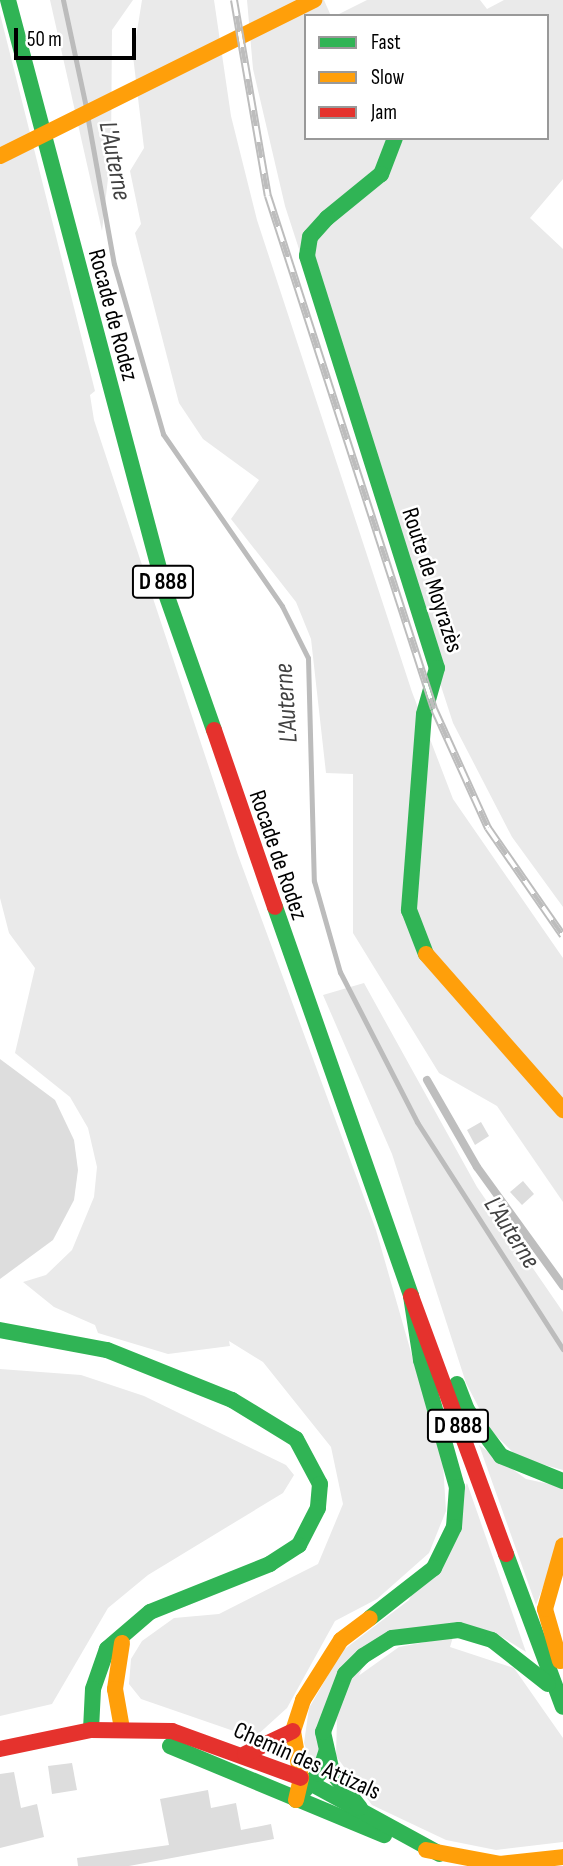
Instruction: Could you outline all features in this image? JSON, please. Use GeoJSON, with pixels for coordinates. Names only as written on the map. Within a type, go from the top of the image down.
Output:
{"type":"FeatureCollection","features":[{"type":"Feature","properties":{"kind":"main road","name":"Rocade de Rodez"},"geometry":{"type":"LineString","coordinates":[[10,0],[169,603],[359,1151],[554,1690],[563,1707]]}},
{"type":"Feature","properties":{"kind":"main road"},"geometry":{"type":"LineString","coordinates":[[0,156],[314,0]]}},
{"type":"Feature","properties":{"kind":"main road","name":"Route de Moyrazès"},"geometry":{"type":"LineString","coordinates":[[394,140],[381,174],[327,218],[310,237],[307,256],[437,668],[424,714],[409,910],[426,954],[563,1110]]}},
{"type":"Feature","properties":{"kind":"main road"},"geometry":{"type":"LineString","coordinates":[[359,1151],[378,1163],[467,1410],[501,1455],[563,1481]]}},
{"type":"Feature","properties":{"kind":"main road"},"geometry":{"type":"LineString","coordinates":[[307,1781],[293,1731],[303,1700],[341,1640],[421,1581],[454,1527],[457,1487],[421,1360],[411,1296]]}},
{"type":"Feature","properties":{"kind":"main road"},"geometry":{"type":"LineString","coordinates":[[0,1330],[34,1340],[107,1350],[161,1367],[263,1416],[296,1439],[314,1462],[318,1508],[299,1545],[270,1564],[184,1594],[130,1627],[107,1648],[93,1689],[91,1730],[0,1748]]}},
{"type":"Feature","properties":{"kind":"main road"},"geometry":{"type":"LineString","coordinates":[[0,1341],[34,1340]]}},
{"type":"Feature","properties":{"kind":"main road"},"geometry":{"type":"LineString","coordinates":[[563,1546],[547,1586],[545,1609],[563,1670]]}},
{"type":"Feature","properties":{"kind":"main road"},"geometry":{"type":"LineString","coordinates":[[122,1728],[117,1654],[130,1627]]}},
{"type":"Feature","properties":{"kind":"main road"},"geometry":{"type":"LineString","coordinates":[[360,1808],[332,1772],[323,1732],[345,1674],[392,1639],[426,1629],[492,1640],[554,1690]]}},
{"type":"Feature","properties":{"kind":"main road","name":"Chemin des Attizals"},"geometry":{"type":"LineString","coordinates":[[91,1730],[122,1728],[172,1731],[245,1754],[360,1808],[440,1854]]}},
{"type":"Feature","properties":{"kind":"main road","name":"Chemin des Attizals"},"geometry":{"type":"LineString","coordinates":[[148,1730],[161,1742],[296,1800],[440,1854],[500,1864],[563,1857]]}},
{"type":"Feature","properties":{"kind":"main road"},"geometry":{"type":"LineString","coordinates":[[245,1754],[293,1731]]}},
{"type":"Feature","properties":{"kind":"main road"},"geometry":{"type":"LineString","coordinates":[[296,1800],[326,1752]]}},
{"type":"Feature","properties":{"kind":"lane"},"geometry":{"type":"LineString","coordinates":[[426,1080],[477,1167],[563,1286]]}},
{"type":"Feature","properties":{"kind":"shaded area"},"geometry":{"type":"Polygon","coordinates":[[[50,0],[133,0],[112,30],[111,152],[102,231],[50,0]]]}},
{"type":"Feature","properties":{"kind":"shaded area"},"geometry":{"type":"Polygon","coordinates":[[[142,0],[214,0],[231,116],[257,220],[412,692],[453,799],[563,958],[563,1202],[497,1106],[439,1073],[353,933],[353,774],[326,773],[311,639],[296,602],[231,519],[259,480],[203,439],[179,403],[135,233],[141,224],[130,171],[144,148],[133,56],[142,0]]]}},
{"type":"Feature","properties":{"kind":"shaded area"},"geometry":{"type":"Polygon","coordinates":[[[247,0],[324,0],[330,14],[304,14],[304,140],[549,140],[549,14],[339,14],[367,0],[480,0],[487,9],[504,0],[563,0],[563,179],[530,218],[563,249],[563,907],[512,837],[453,723],[285,206],[253,69],[247,0]]]}},
{"type":"Feature","properties":{"kind":"shaded area"},"geometry":{"type":"Polygon","coordinates":[[[0,14],[95,391],[90,395],[94,420],[238,855],[376,1230],[443,1464],[446,1511],[429,1553],[377,1599],[335,1621],[287,1708],[254,1738],[141,1699],[129,1684],[131,1659],[142,1641],[174,1618],[219,1614],[318,1564],[343,1504],[331,1447],[263,1362],[229,1341],[230,1346],[168,1354],[98,1333],[95,1325],[54,1307],[23,1282],[46,1275],[72,1250],[94,1197],[97,1167],[88,1128],[70,1097],[15,1053],[35,968],[9,933],[0,898],[0,14]]]}},
{"type":"Feature","properties":{"kind":"shaded area"},"geometry":{"type":"Polygon","coordinates":[[[364,983],[477,1187],[563,1312],[563,1470],[519,1458],[491,1431],[466,1383],[392,1154],[323,995],[364,983]]]}},
{"type":"Feature","properties":{"kind":"shaded area"},"geometry":{"type":"Polygon","coordinates":[[[0,1369],[81,1375],[144,1396],[286,1465],[294,1475],[283,1493],[148,1575],[108,1608],[52,1704],[0,1716],[0,1369]]]}},
{"type":"Feature","properties":{"kind":"shaded area"},"geometry":{"type":"Polygon","coordinates":[[[479,1445],[526,1479],[563,1487],[563,1535],[536,1605],[479,1445]]]}},
{"type":"Feature","properties":{"kind":"shaded area"},"geometry":{"type":"Polygon","coordinates":[[[467,1483],[526,1652],[494,1632],[376,1641],[313,1768],[304,1743],[309,1708],[342,1651],[409,1600],[467,1483]]]}},
{"type":"Feature","properties":{"kind":"shaded area"},"geometry":{"type":"Polygon","coordinates":[[[453,1637],[450,1647],[514,1668],[563,1738],[563,1842],[496,1850],[446,1840],[372,1805],[336,1756],[337,1717],[354,1679],[399,1647],[453,1637]]]}},
{"type":"Feature","properties":{"kind":"building"},"geometry":{"type":"Polygon","coordinates":[[[0,1059],[55,1100],[74,1140],[78,1170],[74,1200],[53,1240],[0,1279],[0,1059]]]}},
{"type":"Feature","properties":{"kind":"building"},"geometry":{"type":"Polygon","coordinates":[[[481,1122],[489,1136],[475,1145],[467,1130],[481,1122]]]}},
{"type":"Feature","properties":{"kind":"building"},"geometry":{"type":"Polygon","coordinates":[[[523,1181],[534,1194],[522,1205],[510,1192],[523,1181]]]}},
{"type":"Feature","properties":{"kind":"building"},"geometry":{"type":"Polygon","coordinates":[[[72,1763],[77,1790],[52,1794],[48,1766],[72,1763]]]}},
{"type":"Feature","properties":{"kind":"building"},"geometry":{"type":"Polygon","coordinates":[[[14,1772],[21,1808],[37,1804],[44,1837],[0,1848],[0,1774],[14,1772]]]}},
{"type":"Feature","properties":{"kind":"building"},"geometry":{"type":"Polygon","coordinates":[[[208,1790],[211,1808],[236,1803],[241,1830],[271,1824],[274,1839],[129,1866],[78,1866],[77,1858],[169,1845],[160,1799],[208,1790]]]}},
{"type":"Feature","properties":{"kind":"waterway","name":"L'Auterne"},"geometry":{"type":"LineString","coordinates":[[63,0],[86,107]]}},
{"type":"Feature","properties":{"kind":"waterway","name":"L'Auterne"},"geometry":{"type":"LineString","coordinates":[[88,120],[114,264],[163,434],[282,606],[308,658],[314,881],[340,972],[417,1122],[563,1349]]}},
{"type":"Feature","properties":{"kind":"railway"},"geometry":{"type":"LineString","coordinates":[[234,0],[268,196],[434,709],[488,828],[563,936]]}},
{"type":"Feature","properties":{"kind":"traffic: fast"},"geometry":{"type":"LineString","coordinates":[[8,0],[165,591],[214,730]]}},
{"type":"Feature","properties":{"kind":"traffic: fast"},"geometry":{"type":"LineString","coordinates":[[394,140],[381,174],[327,218],[310,237],[307,256],[437,668],[424,714],[409,910],[426,954]]}},
{"type":"Feature","properties":{"kind":"traffic: fast"},"geometry":{"type":"LineString","coordinates":[[275,907],[411,1296],[421,1360],[457,1487],[454,1527],[434,1568],[370,1618]]}},
{"type":"Feature","properties":{"kind":"traffic: fast"},"geometry":{"type":"LineString","coordinates":[[0,1330],[107,1350],[232,1400],[296,1439],[320,1484],[318,1508],[299,1545],[270,1564],[150,1612],[107,1649],[93,1689],[91,1730]]}},
{"type":"Feature","properties":{"kind":"traffic: fast"},"geometry":{"type":"LineString","coordinates":[[457,1384],[467,1410],[501,1456],[563,1481]]}},
{"type":"Feature","properties":{"kind":"traffic: fast"},"geometry":{"type":"LineString","coordinates":[[506,1554],[563,1707]]}},
{"type":"Feature","properties":{"kind":"traffic: fast"},"geometry":{"type":"LineString","coordinates":[[360,1808],[332,1772],[323,1732],[345,1674],[363,1656],[392,1638],[459,1630],[492,1640],[548,1684]]}},
{"type":"Feature","properties":{"kind":"traffic: fast"},"geometry":{"type":"LineString","coordinates":[[170,1746],[384,1835]]}},
{"type":"Feature","properties":{"kind":"traffic: fast"},"geometry":{"type":"LineString","coordinates":[[296,1800],[319,1774],[326,1752]]}},
{"type":"Feature","properties":{"kind":"traffic: fast"},"geometry":{"type":"LineString","coordinates":[[301,1778],[440,1854]]}},
{"type":"Feature","properties":{"kind":"traffic: slow"},"geometry":{"type":"LineString","coordinates":[[0,156],[314,0]]}},
{"type":"Feature","properties":{"kind":"traffic: slow"},"geometry":{"type":"LineString","coordinates":[[426,954],[563,1110]]}},
{"type":"Feature","properties":{"kind":"traffic: slow"},"geometry":{"type":"LineString","coordinates":[[560,1661],[545,1609],[563,1546]]}},
{"type":"Feature","properties":{"kind":"traffic: slow"},"geometry":{"type":"LineString","coordinates":[[296,1800],[301,1778],[293,1731],[303,1700],[341,1640],[370,1618]]}},
{"type":"Feature","properties":{"kind":"traffic: slow"},"geometry":{"type":"LineString","coordinates":[[122,1643],[115,1689],[122,1728]]}},
{"type":"Feature","properties":{"kind":"traffic: slow"},"geometry":{"type":"LineString","coordinates":[[426,1850],[500,1864],[563,1857]]}},
{"type":"Feature","properties":{"kind":"traffic: jam"},"geometry":{"type":"LineString","coordinates":[[214,730],[275,907]]}},
{"type":"Feature","properties":{"kind":"traffic: jam"},"geometry":{"type":"LineString","coordinates":[[411,1296],[506,1554]]}},
{"type":"Feature","properties":{"kind":"traffic: jam"},"geometry":{"type":"LineString","coordinates":[[0,1749],[91,1730],[172,1731],[301,1778]]}},
{"type":"Feature","properties":{"kind":"traffic: jam"},"geometry":{"type":"LineString","coordinates":[[245,1754],[293,1731]]}}]}
